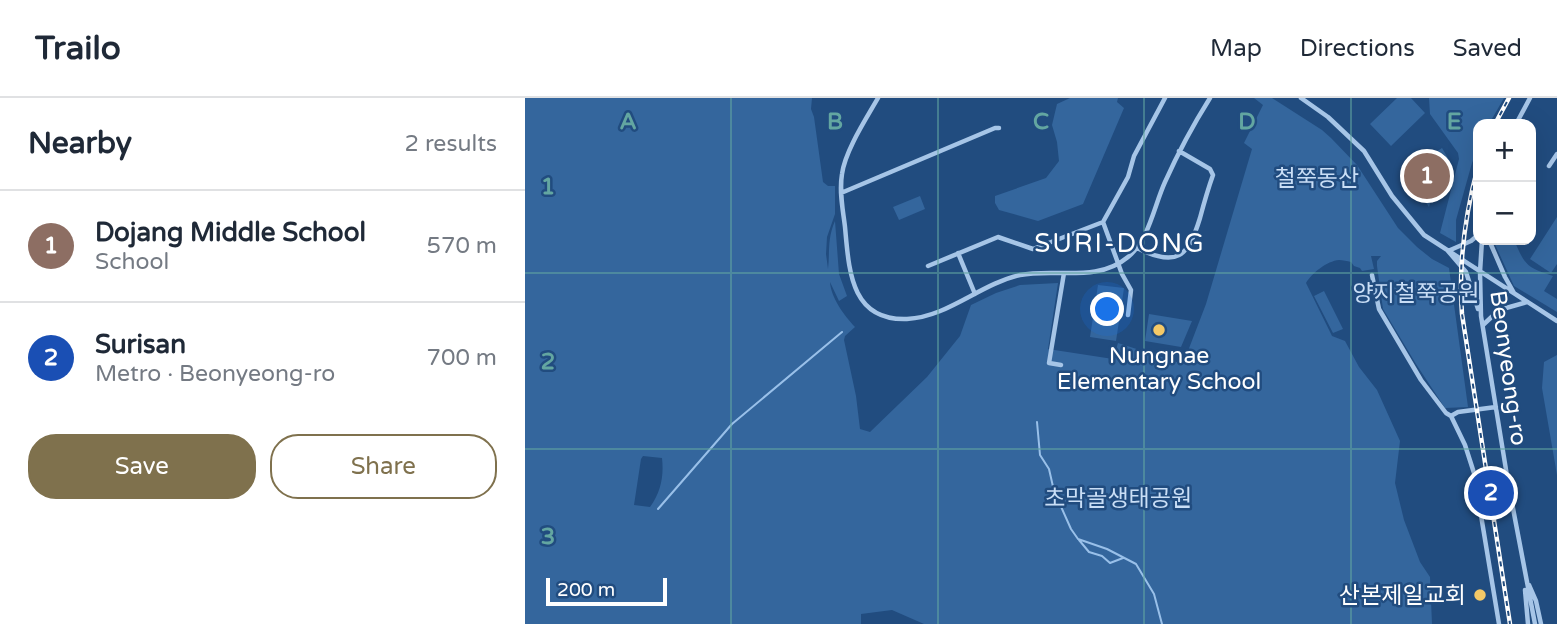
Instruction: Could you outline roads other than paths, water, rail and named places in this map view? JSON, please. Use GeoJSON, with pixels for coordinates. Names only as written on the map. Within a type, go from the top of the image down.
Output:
{"type":"FeatureCollection","features":[{"type":"Feature","properties":{"kind":"street"},"geometry":{"type":"LineString","coordinates":[[878,98],[844,163],[841,194],[850,272],[857,293],[869,308],[896,319],[922,318],[1021,275],[1092,272],[1111,267],[1126,259],[1137,248],[1179,151],[1208,99]]}},
{"type":"Feature","properties":{"kind":"street"},"geometry":{"type":"LineString","coordinates":[[928,266],[998,237],[1033,249],[1103,222],[1126,181],[1134,156],[1165,98]]}},
{"type":"Feature","properties":{"kind":"street"},"geometry":{"type":"LineString","coordinates":[[1301,98],[1328,117],[1364,151],[1392,196],[1424,235],[1557,321]]}},
{"type":"Feature","properties":{"kind":"street"},"geometry":{"type":"LineString","coordinates":[[1519,119],[1530,98]]}},
{"type":"Feature","properties":{"kind":"street"},"geometry":{"type":"LineString","coordinates":[[841,194],[991,129],[999,128]]}},
{"type":"Feature","properties":{"kind":"street"},"geometry":{"type":"LineString","coordinates":[[1137,248],[1159,258],[1172,258],[1185,251],[1193,241],[1213,175],[1210,169],[1179,151]]}},
{"type":"Feature","properties":{"kind":"street"},"geometry":{"type":"LineString","coordinates":[[1549,166],[1557,155]]}},
{"type":"Feature","properties":{"kind":"street"},"geometry":{"type":"LineString","coordinates":[[1103,222],[1131,290],[1128,315]]}},
{"type":"Feature","properties":{"kind":"street"},"geometry":{"type":"LineString","coordinates":[[1448,251],[1473,240]]}},
{"type":"Feature","properties":{"kind":"street","name":"Beonyeong-ro"},"geometry":{"type":"LineString","coordinates":[[1482,245],[1482,326],[1535,624]]}},
{"type":"Feature","properties":{"kind":"street"},"geometry":{"type":"LineString","coordinates":[[1491,245],[1515,294]]}},
{"type":"Feature","properties":{"kind":"street"},"geometry":{"type":"LineString","coordinates":[[1448,251],[1467,272],[1481,316]]}},
{"type":"Feature","properties":{"kind":"street"},"geometry":{"type":"LineString","coordinates":[[958,253],[975,294]]}},
{"type":"Feature","properties":{"kind":"street"},"geometry":{"type":"LineString","coordinates":[[1061,365],[1049,363],[1064,273]]}},
{"type":"Feature","properties":{"kind":"street"},"geometry":{"type":"LineString","coordinates":[[1372,275],[1379,309],[1421,380],[1451,416],[1465,445],[1474,473],[1499,624]]}},
{"type":"Feature","properties":{"kind":"street"},"geometry":{"type":"LineString","coordinates":[[1482,326],[1499,310],[1527,302]]}},
{"type":"Feature","properties":{"kind":"street"},"geometry":{"type":"LineString","coordinates":[[1451,416],[1458,412],[1496,407]]}},
{"type":"Feature","properties":{"kind":"street"},"geometry":{"type":"LineString","coordinates":[[1525,575],[1528,624]]}},
{"type":"Feature","properties":{"kind":"street"},"geometry":{"type":"LineString","coordinates":[[1525,575],[1536,601],[1541,624]]}},
{"type":"Feature","properties":{"kind":"waterway"},"geometry":{"type":"LineString","coordinates":[[658,509],[732,424],[842,332]]}},
{"type":"Feature","properties":{"kind":"waterway"},"geometry":{"type":"LineString","coordinates":[[1037,422],[1040,455],[1049,469],[1054,491],[1071,529],[1078,539],[1107,549],[1136,564],[1154,594],[1162,624]]}},
{"type":"Feature","properties":{"kind":"waterway"},"geometry":{"type":"LineString","coordinates":[[1079,540],[1089,552],[1102,556],[1110,563],[1123,558]]}},
{"type":"Feature","properties":{"kind":"railway"},"geometry":{"type":"LineString","coordinates":[[1498,119],[1509,98]]}},
{"type":"Feature","properties":{"kind":"railway"},"geometry":{"type":"LineString","coordinates":[[1474,182],[1464,239],[1462,314],[1510,624]]}},
{"type":"Feature","properties":{"kind":"place","name":"Dojang Middle School"},"geometry":{"type":"Point","coordinates":[1427,176]}},
{"type":"Feature","properties":{"kind":"place","name":"Nungnae Elementary School"},"geometry":{"type":"Point","coordinates":[1159,330]}},
{"type":"Feature","properties":{"kind":"place","name":"Surisan"},"geometry":{"type":"Point","coordinates":[1491,493]}},
{"type":"Feature","properties":{"kind":"place","name":"산본제일교회"},"geometry":{"type":"Point","coordinates":[1480,595]}},
{"type":"Feature","properties":{"kind":"district","name":"SURI-DONG"},"geometry":{"type":"Point","coordinates":[1120,243]}},
{"type":"Feature","properties":{"kind":"park label","name":"철쭉동산"},"geometry":{"type":"Point","coordinates":[1317,178]}},
{"type":"Feature","properties":{"kind":"park label","name":"양지철쭉공원"},"geometry":{"type":"Point","coordinates":[1416,293]}},
{"type":"Feature","properties":{"kind":"park label","name":"초막골생태공원"},"geometry":{"type":"Point","coordinates":[1118,498]}}]}
